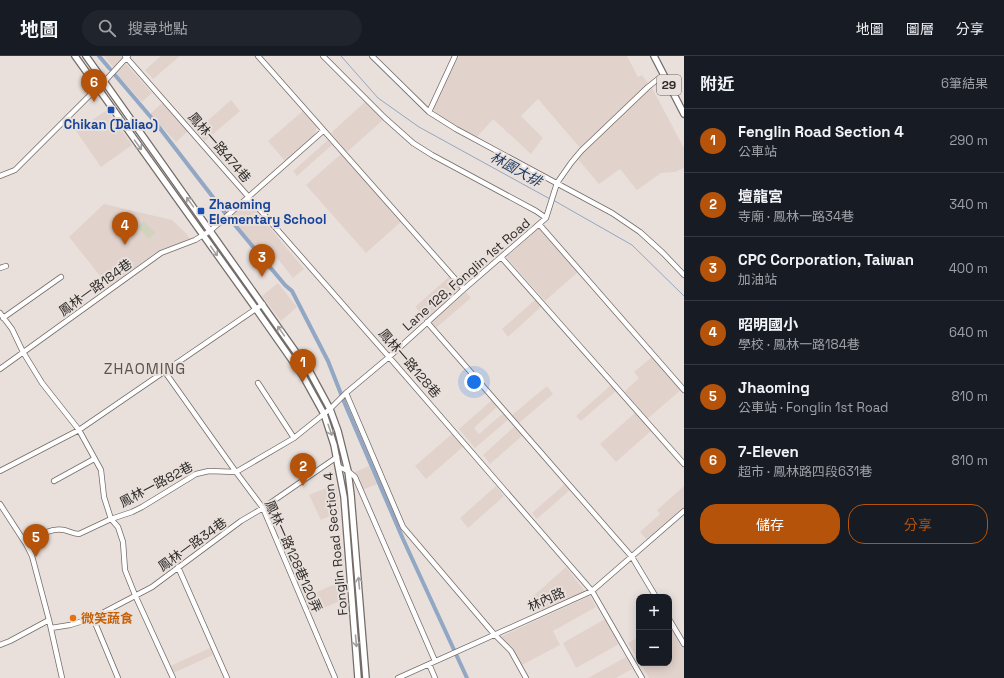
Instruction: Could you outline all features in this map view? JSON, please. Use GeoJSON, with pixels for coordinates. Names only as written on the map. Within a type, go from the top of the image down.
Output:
{"type":"FeatureCollection","features":[{"type":"Feature","properties":{"kind":"main road","name":"Fonglin Road Section 4"},"geometry":{"type":"LineString","coordinates":[[75,56],[256,308],[303,376],[324,414],[331,433],[337,457],[344,497],[358,678]]}},
{"type":"Feature","properties":{"kind":"main road","name":"Fonglin Road Section 4"},"geometry":{"type":"LineString","coordinates":[[86,56],[238,272],[263,304],[310,372],[330,409],[338,431],[348,472],[366,678]]}},
{"type":"Feature","properties":{"kind":"main road","name":"29"},"geometry":{"type":"LineString","coordinates":[[654,56],[684,114]]}},
{"type":"Feature","properties":{"kind":"street"},"geometry":{"type":"LineString","coordinates":[[0,176],[15,170],[104,82],[127,56]]}},
{"type":"Feature","properties":{"kind":"street","name":"鳳林一路474巷"},"geometry":{"type":"LineString","coordinates":[[127,56],[248,196],[323,131]]}},
{"type":"Feature","properties":{"kind":"street"},"geometry":{"type":"LineString","coordinates":[[258,56],[464,289]]}},
{"type":"Feature","properties":{"kind":"street"},"geometry":{"type":"LineString","coordinates":[[323,56],[390,123],[413,143],[432,155],[547,217],[556,186],[570,163],[648,87],[663,75]]}},
{"type":"Feature","properties":{"kind":"street"},"geometry":{"type":"LineString","coordinates":[[372,56],[429,112],[556,186],[612,213],[640,232],[663,253],[684,276]]}},
{"type":"Feature","properties":{"kind":"street"},"geometry":{"type":"LineString","coordinates":[[429,112],[455,56]]}},
{"type":"Feature","properties":{"kind":"street"},"geometry":{"type":"LineString","coordinates":[[203,236],[248,196]]}},
{"type":"Feature","properties":{"kind":"street","name":"鳳林一路128巷"},"geometry":{"type":"LineString","coordinates":[[248,196],[390,356],[592,591],[642,678]]}},
{"type":"Feature","properties":{"kind":"street","name":"Lane 128, Fonglin 1st Road"},"geometry":{"type":"LineString","coordinates":[[330,409],[345,394],[547,217]]}},
{"type":"Feature","properties":{"kind":"street"},"geometry":{"type":"LineString","coordinates":[[539,224],[684,390]]}},
{"type":"Feature","properties":{"kind":"street","name":"鳳林一路184巷"},"geometry":{"type":"LineString","coordinates":[[0,369],[161,253],[203,236]]}},
{"type":"Feature","properties":{"kind":"street"},"geometry":{"type":"LineString","coordinates":[[501,257],[684,464]]}},
{"type":"Feature","properties":{"kind":"street"},"geometry":{"type":"LineString","coordinates":[[0,268],[6,266]]}},
{"type":"Feature","properties":{"kind":"street","name":"鳳林一路184巷"},"geometry":{"type":"LineString","coordinates":[[4,318],[61,277]]}},
{"type":"Feature","properties":{"kind":"street"},"geometry":{"type":"LineString","coordinates":[[0,470],[79,430],[263,304]]}},
{"type":"Feature","properties":{"kind":"street"},"geometry":{"type":"LineString","coordinates":[[0,313],[12,329],[23,352],[42,383],[79,430],[101,470],[104,497],[111,519],[118,527],[123,542],[124,566],[135,595],[172,678]]}},
{"type":"Feature","properties":{"kind":"street"},"geometry":{"type":"LineString","coordinates":[[427,322],[632,557],[654,594]]}},
{"type":"Feature","properties":{"kind":"street","name":"鳳林一路128巷120弄"},"geometry":{"type":"LineString","coordinates":[[165,372],[263,508],[335,678]]}},
{"type":"Feature","properties":{"kind":"street"},"geometry":{"type":"LineString","coordinates":[[258,383],[294,438]]}},
{"type":"Feature","properties":{"kind":"street"},"geometry":{"type":"LineString","coordinates":[[345,394],[403,527],[494,634],[511,651],[526,678]]}},
{"type":"Feature","properties":{"kind":"street"},"geometry":{"type":"LineString","coordinates":[[236,472],[294,438],[330,409]]}},
{"type":"Feature","properties":{"kind":"street","name":"鳳林一路34巷"},"geometry":{"type":"LineString","coordinates":[[51,628],[70,625],[93,618],[152,586],[241,522],[337,457]]}},
{"type":"Feature","properties":{"kind":"street"},"geometry":{"type":"LineString","coordinates":[[54,481],[94,459]]}},
{"type":"Feature","properties":{"kind":"street"},"geometry":{"type":"LineString","coordinates":[[339,468],[355,477],[435,661]]}},
{"type":"Feature","properties":{"kind":"street","name":"鳳林一路82巷"},"geometry":{"type":"LineString","coordinates":[[26,544],[44,533],[61,529],[79,534],[142,507],[196,474],[210,471],[236,472]]}},
{"type":"Feature","properties":{"kind":"street"},"geometry":{"type":"LineString","coordinates":[[0,504],[32,556],[51,628],[62,678]]}},
{"type":"Feature","properties":{"kind":"street","name":"林內路"},"geometry":{"type":"LineString","coordinates":[[398,678],[592,591],[684,511]]}},
{"type":"Feature","properties":{"kind":"street"},"geometry":{"type":"LineString","coordinates":[[178,567],[227,678]]}},
{"type":"Feature","properties":{"kind":"street"},"geometry":{"type":"LineString","coordinates":[[93,618],[118,678]]}},
{"type":"Feature","properties":{"kind":"street"},"geometry":{"type":"LineString","coordinates":[[0,645],[49,620]]}},
{"type":"Feature","properties":{"kind":"street"},"geometry":{"type":"LineString","coordinates":[[672,624],[684,644]]}},
{"type":"Feature","properties":{"kind":"street"},"geometry":{"type":"LineString","coordinates":[[429,664],[435,678]]}},
{"type":"Feature","properties":{"kind":"shaded area"},"geometry":{"type":"Polygon","coordinates":[[[104,56],[120,56],[124,60],[114,68],[104,56]]]}},
{"type":"Feature","properties":{"kind":"shaded area"},"geometry":{"type":"Polygon","coordinates":[[[161,56],[180,56],[153,79],[145,70],[161,56]]]}},
{"type":"Feature","properties":{"kind":"shaded area"},"geometry":{"type":"Polygon","coordinates":[[[456,56],[627,56],[638,77],[642,75],[652,88],[684,148],[684,168],[675,172],[661,173],[637,190],[620,169],[599,184],[577,158],[581,149],[538,99],[521,116],[543,138],[531,154],[493,119],[476,138],[437,116],[433,106],[456,56]]]}},
{"type":"Feature","properties":{"kind":"shaded area"},"geometry":{"type":"Polygon","coordinates":[[[126,64],[152,93],[142,102],[116,73],[126,64]]]}},
{"type":"Feature","properties":{"kind":"shaded area"},"geometry":{"type":"Polygon","coordinates":[[[231,100],[240,111],[205,141],[196,131],[231,100]]]}},
{"type":"Feature","properties":{"kind":"shaded area"},"geometry":{"type":"Polygon","coordinates":[[[366,101],[383,120],[347,152],[331,133],[366,101]]]}},
{"type":"Feature","properties":{"kind":"shaded area"},"geometry":{"type":"Polygon","coordinates":[[[162,103],[188,131],[176,142],[150,114],[162,103]]]}},
{"type":"Feature","properties":{"kind":"shaded area"},"geometry":{"type":"Polygon","coordinates":[[[107,110],[132,145],[101,167],[76,131],[107,110]]]}},
{"type":"Feature","properties":{"kind":"shaded area"},"geometry":{"type":"Polygon","coordinates":[[[304,110],[318,125],[315,135],[285,161],[268,141],[304,110]]]}},
{"type":"Feature","properties":{"kind":"shaded area"},"geometry":{"type":"Polygon","coordinates":[[[328,140],[332,145],[297,176],[293,171],[328,140]]]}},
{"type":"Feature","properties":{"kind":"shaded area"},"geometry":{"type":"Polygon","coordinates":[[[342,153],[402,221],[366,253],[306,185],[342,153]]]}},
{"type":"Feature","properties":{"kind":"shaded area"},"geometry":{"type":"Polygon","coordinates":[[[248,201],[304,269],[293,278],[277,258],[268,265],[230,216],[248,201]]]}},
{"type":"Feature","properties":{"kind":"shaded area"},"geometry":{"type":"Polygon","coordinates":[[[104,204],[172,220],[187,234],[190,239],[158,251],[109,287],[69,237],[104,204]]]}},
{"type":"Feature","properties":{"kind":"shaded area"},"geometry":{"type":"Polygon","coordinates":[[[539,227],[578,272],[545,301],[506,257],[539,227]]]}},
{"type":"Feature","properties":{"kind":"shaded area"},"geometry":{"type":"Polygon","coordinates":[[[450,276],[462,289],[427,320],[415,307],[450,276]]]}},
{"type":"Feature","properties":{"kind":"shaded area"},"geometry":{"type":"Polygon","coordinates":[[[278,283],[297,307],[281,321],[262,296],[278,283]]]}},
{"type":"Feature","properties":{"kind":"shaded area"},"geometry":{"type":"Polygon","coordinates":[[[466,292],[471,298],[436,328],[431,322],[466,292]]]}},
{"type":"Feature","properties":{"kind":"shaded area"},"geometry":{"type":"Polygon","coordinates":[[[537,298],[543,305],[508,337],[502,329],[537,298]]]}},
{"type":"Feature","properties":{"kind":"shaded area"},"geometry":{"type":"Polygon","coordinates":[[[652,357],[681,390],[646,420],[623,393],[639,378],[634,372],[652,357]]]}},
{"type":"Feature","properties":{"kind":"shaded area"},"geometry":{"type":"Polygon","coordinates":[[[611,385],[616,391],[581,421],[576,416],[611,385]]]}},
{"type":"Feature","properties":{"kind":"shaded area"},"geometry":{"type":"Polygon","coordinates":[[[547,386],[553,394],[519,423],[512,415],[547,386]]]}},
{"type":"Feature","properties":{"kind":"shaded area"},"geometry":{"type":"Polygon","coordinates":[[[492,400],[498,406],[474,428],[479,434],[504,413],[509,419],[475,448],[459,429],[492,400]]]}},
{"type":"Feature","properties":{"kind":"shaded area"},"geometry":{"type":"Polygon","coordinates":[[[636,412],[652,430],[616,462],[600,444],[636,412]]]}},
{"type":"Feature","properties":{"kind":"shaded area"},"geometry":{"type":"Polygon","coordinates":[[[515,426],[523,435],[490,464],[483,455],[515,426]]]}},
{"type":"Feature","properties":{"kind":"shaded area"},"geometry":{"type":"Polygon","coordinates":[[[453,433],[464,446],[426,479],[415,466],[453,433]]]}},
{"type":"Feature","properties":{"kind":"shaded area"},"geometry":{"type":"Polygon","coordinates":[[[369,466],[377,484],[360,491],[353,473],[369,466]]]}},
{"type":"Feature","properties":{"kind":"shaded area"},"geometry":{"type":"Polygon","coordinates":[[[566,483],[571,489],[537,519],[532,513],[566,483]]]}},
{"type":"Feature","properties":{"kind":"shaded area"},"geometry":{"type":"Polygon","coordinates":[[[336,484],[339,512],[321,520],[309,495],[336,484]]]}},
{"type":"Feature","properties":{"kind":"shaded area"},"geometry":{"type":"Polygon","coordinates":[[[496,486],[504,496],[468,528],[460,518],[496,486]]]}},
{"type":"Feature","properties":{"kind":"shaded area"},"geometry":{"type":"Polygon","coordinates":[[[684,486],[684,508],[647,540],[640,532],[660,514],[657,510],[684,486]]]}},
{"type":"Feature","properties":{"kind":"shaded area"},"geometry":{"type":"Polygon","coordinates":[[[566,567],[587,594],[545,613],[531,598],[566,567]]]}},
{"type":"Feature","properties":{"kind":"shaded area"},"geometry":{"type":"Polygon","coordinates":[[[343,581],[346,590],[345,599],[309,614],[302,598],[343,581]]]}},
{"type":"Feature","properties":{"kind":"shaded area"},"geometry":{"type":"Polygon","coordinates":[[[590,596],[596,607],[553,631],[560,645],[520,666],[508,646],[500,637],[590,596]]]}},
{"type":"Feature","properties":{"kind":"shaded area"},"geometry":{"type":"Polygon","coordinates":[[[605,619],[619,644],[576,668],[563,643],[605,619]]]}},
{"type":"Feature","properties":{"kind":"shaded area"},"geometry":{"type":"Polygon","coordinates":[[[672,626],[684,647],[684,678],[649,678],[642,666],[672,666],[672,626]]]}},
{"type":"Feature","properties":{"kind":"shaded area"},"geometry":{"type":"Polygon","coordinates":[[[636,639],[636,656],[628,643],[636,639]]]}},
{"type":"Feature","properties":{"kind":"shaded area"},"geometry":{"type":"Polygon","coordinates":[[[210,648],[213,655],[171,674],[168,667],[210,648]]]}},
{"type":"Feature","properties":{"kind":"shaded area"},"geometry":{"type":"Polygon","coordinates":[[[626,657],[632,669],[616,678],[588,678],[626,657]]]}},
{"type":"Feature","properties":{"kind":"green space"},"geometry":{"type":"Polygon","coordinates":[[[144,221],[155,233],[149,239],[137,227],[144,221]]]}},
{"type":"Feature","properties":{"kind":"waterway"},"geometry":{"type":"LineString","coordinates":[[99,56],[110,69]]}},
{"type":"Feature","properties":{"kind":"waterway","name":"林園大排"},"geometry":{"type":"LineString","coordinates":[[341,56],[378,98],[419,127],[550,199]]}},
{"type":"Feature","properties":{"kind":"waterway"},"geometry":{"type":"LineString","coordinates":[[115,75],[155,122],[229,218],[285,285],[292,291],[328,361],[403,539],[467,678]]}},
{"type":"Feature","properties":{"kind":"waterway","name":"林園大排"},"geometry":{"type":"LineString","coordinates":[[553,200],[632,245],[684,296]]}},
{"type":"Feature","properties":{"kind":"place","name":"7-Eleven"},"geometry":{"type":"Point","coordinates":[94,102]}},
{"type":"Feature","properties":{"kind":"place","name":"Chikan (Daliao)"},"geometry":{"type":"Point","coordinates":[111,110]}},
{"type":"Feature","properties":{"kind":"place","name":"Zhaoming Elementary School"},"geometry":{"type":"Point","coordinates":[201,211]}},
{"type":"Feature","properties":{"kind":"place","name":"昭明國小"},"geometry":{"type":"Point","coordinates":[125,245]}},
{"type":"Feature","properties":{"kind":"place","name":"CPC Corporation, Taiwan"},"geometry":{"type":"Point","coordinates":[262,277]}},
{"type":"Feature","properties":{"kind":"place","name":"Fenglin Road Section 4"},"geometry":{"type":"Point","coordinates":[303,382]}},
{"type":"Feature","properties":{"kind":"place","name":"壇龍宮"},"geometry":{"type":"Point","coordinates":[303,486]}},
{"type":"Feature","properties":{"kind":"place","name":"Jhaoming"},"geometry":{"type":"Point","coordinates":[36,557]}},
{"type":"Feature","properties":{"kind":"place","name":"微笑蔬食"},"geometry":{"type":"Point","coordinates":[73,618]}},
{"type":"Feature","properties":{"kind":"district","name":"ZHAOMING"},"geometry":{"type":"Point","coordinates":[145,369]}}]}
